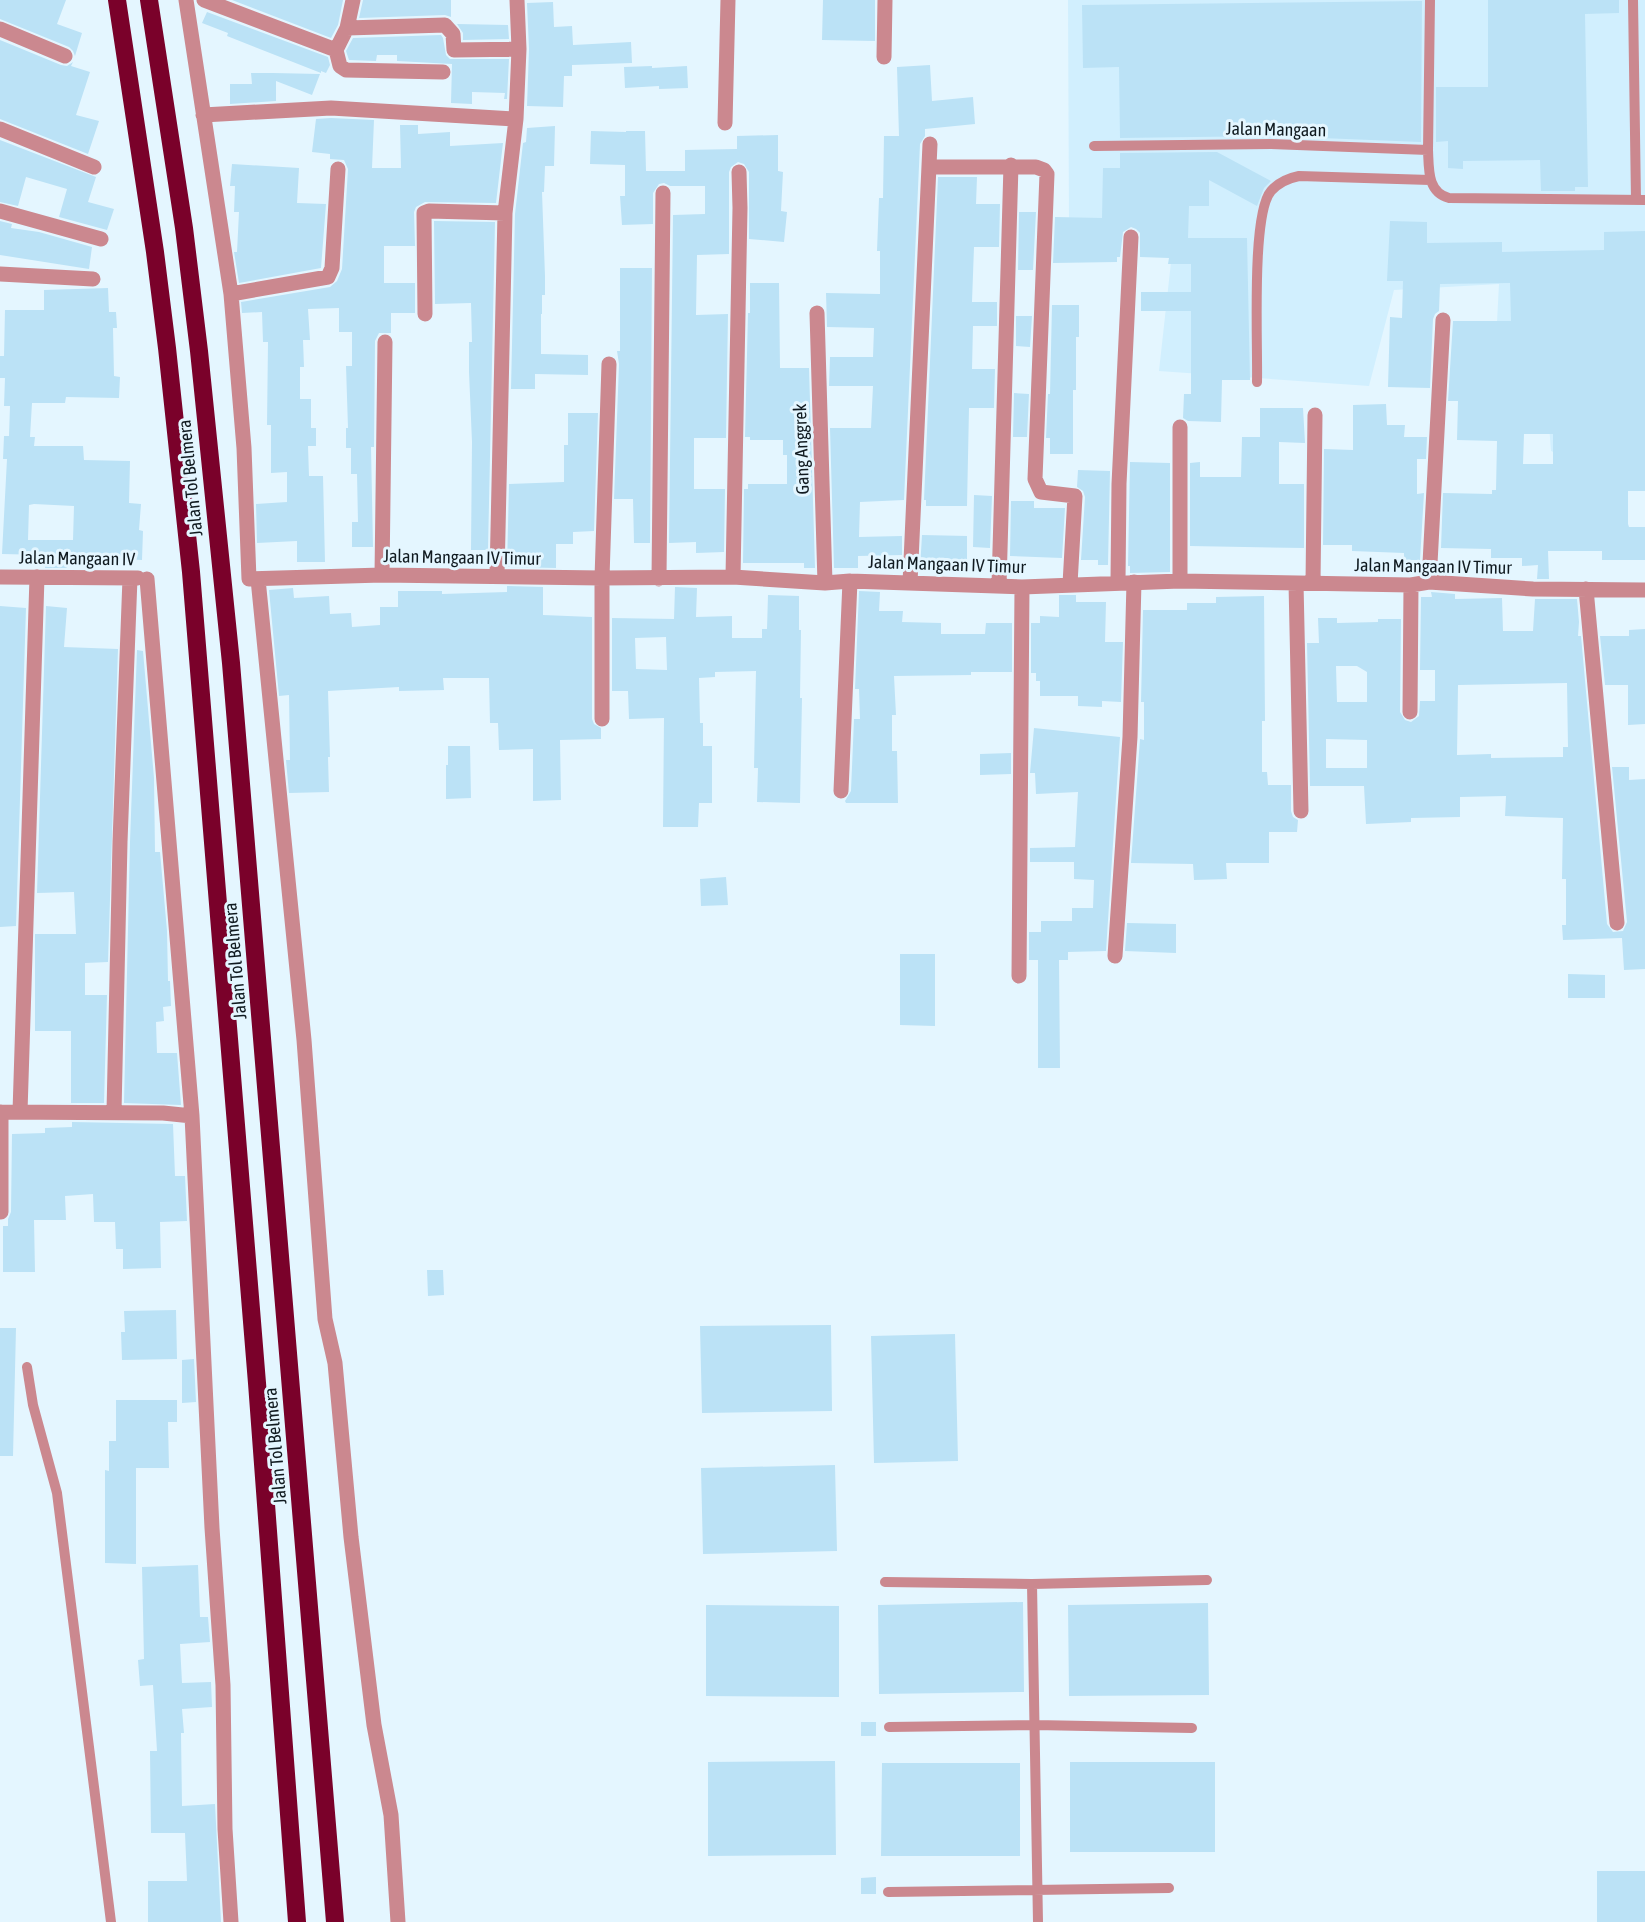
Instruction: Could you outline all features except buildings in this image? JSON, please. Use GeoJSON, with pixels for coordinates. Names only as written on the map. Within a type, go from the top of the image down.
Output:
{"type":"FeatureCollection","features":[{"type":"Feature","properties":{"kind":"highway","name":"Jalan Tol Belmera"},"geometry":{"type":"LineString","coordinates":[[117,0],[155,252],[191,572],[257,1383],[297,1922]]}},
{"type":"Feature","properties":{"kind":"highway","name":"Jalan Tol Belmera"},"geometry":{"type":"LineString","coordinates":[[149,0],[179,195],[199,351],[231,663],[335,1922]]}},
{"type":"Feature","properties":{"kind":"street"},"geometry":{"type":"LineString","coordinates":[[186,0],[231,294],[253,579],[287,858],[304,1040],[325,1319],[333,1345],[351,1537],[374,1725],[391,1815],[398,1922]]}},
{"type":"Feature","properties":{"kind":"street"},"geometry":{"type":"LineString","coordinates":[[204,0],[336,50]]}},
{"type":"Feature","properties":{"kind":"street"},"geometry":{"type":"LineString","coordinates":[[353,0],[347,28],[336,50],[340,66],[346,70],[443,72]]}},
{"type":"Feature","properties":{"kind":"street"},"geometry":{"type":"LineString","coordinates":[[497,576],[505,213],[516,119],[519,49],[518,0]]}},
{"type":"Feature","properties":{"kind":"street"},"geometry":{"type":"LineString","coordinates":[[725,123],[728,0]]}},
{"type":"Feature","properties":{"kind":"street"},"geometry":{"type":"LineString","coordinates":[[884,57],[885,0]]}},
{"type":"Feature","properties":{"kind":"street"},"geometry":{"type":"LineString","coordinates":[[347,28],[445,25],[453,34],[454,50],[519,49]]}},
{"type":"Feature","properties":{"kind":"street"},"geometry":{"type":"LineString","coordinates":[[0,29],[65,56]]}},
{"type":"Feature","properties":{"kind":"street"},"geometry":{"type":"LineString","coordinates":[[204,115],[331,108],[516,119]]}},
{"type":"Feature","properties":{"kind":"street"},"geometry":{"type":"LineString","coordinates":[[0,129],[94,167]]}},
{"type":"Feature","properties":{"kind":"street"},"geometry":{"type":"LineString","coordinates":[[910,582],[930,144]]}},
{"type":"Feature","properties":{"kind":"street"},"geometry":{"type":"LineString","coordinates":[[929,167],[1011,165],[1036,167],[1047,174],[1035,479],[1041,492],[1075,496],[1070,584]]}},
{"type":"Feature","properties":{"kind":"street"},"geometry":{"type":"LineString","coordinates":[[999,585],[1011,165]]}},
{"type":"Feature","properties":{"kind":"street"},"geometry":{"type":"LineString","coordinates":[[231,294],[328,277],[332,268],[338,169]]}},
{"type":"Feature","properties":{"kind":"street"},"geometry":{"type":"LineString","coordinates":[[733,577],[739,172]]}},
{"type":"Feature","properties":{"kind":"street"},"geometry":{"type":"LineString","coordinates":[[659,579],[663,193]]}},
{"type":"Feature","properties":{"kind":"street"},"geometry":{"type":"LineString","coordinates":[[0,211],[101,239]]}},
{"type":"Feature","properties":{"kind":"street"},"geometry":{"type":"LineString","coordinates":[[425,314],[424,213],[429,211],[505,213]]}},
{"type":"Feature","properties":{"kind":"street"},"geometry":{"type":"LineString","coordinates":[[1115,956],[1130,737],[1126,582],[1119,484],[1131,237]]}},
{"type":"Feature","properties":{"kind":"street"},"geometry":{"type":"LineString","coordinates":[[0,274],[93,279]]}},
{"type":"Feature","properties":{"kind":"street","name":"Gang Anggrek"},"geometry":{"type":"LineString","coordinates":[[817,314],[825,583]]}},
{"type":"Feature","properties":{"kind":"street"},"geometry":{"type":"LineString","coordinates":[[1429,582],[1443,320]]}},
{"type":"Feature","properties":{"kind":"street"},"geometry":{"type":"LineString","coordinates":[[382,575],[385,342]]}},
{"type":"Feature","properties":{"kind":"street"},"geometry":{"type":"LineString","coordinates":[[602,719],[602,578],[609,364]]}},
{"type":"Feature","properties":{"kind":"street"},"geometry":{"type":"LineString","coordinates":[[1313,583],[1315,415]]}},
{"type":"Feature","properties":{"kind":"street"},"geometry":{"type":"LineString","coordinates":[[1180,427],[1180,581]]}},
{"type":"Feature","properties":{"kind":"street","name":"Jalan Mangaan IV Timur"},"geometry":{"type":"LineString","coordinates":[[253,579],[382,575],[659,579],[733,577],[825,583],[910,582],[1022,587],[1180,581],[1411,585],[1429,582],[1533,589],[1645,590]]}},
{"type":"Feature","properties":{"kind":"street","name":"Jalan Mangaan IV"},"geometry":{"type":"LineString","coordinates":[[0,577],[150,579],[192,1116]]}},
{"type":"Feature","properties":{"kind":"street"},"geometry":{"type":"LineString","coordinates":[[20,1112],[37,577]]}},
{"type":"Feature","properties":{"kind":"street"},"geometry":{"type":"LineString","coordinates":[[114,1112],[120,842],[130,578]]}},
{"type":"Feature","properties":{"kind":"street"},"geometry":{"type":"LineString","coordinates":[[841,791],[850,581]]}},
{"type":"Feature","properties":{"kind":"street"},"geometry":{"type":"LineString","coordinates":[[1296,583],[1301,811]]}},
{"type":"Feature","properties":{"kind":"street"},"geometry":{"type":"LineString","coordinates":[[1410,712],[1411,585]]}},
{"type":"Feature","properties":{"kind":"street"},"geometry":{"type":"LineString","coordinates":[[1019,976],[1022,587]]}},
{"type":"Feature","properties":{"kind":"street"},"geometry":{"type":"LineString","coordinates":[[1586,589],[1617,923]]}},
{"type":"Feature","properties":{"kind":"street"},"geometry":{"type":"LineString","coordinates":[[1,1212],[1,1112],[163,1113],[192,1116],[212,1528],[223,1685],[225,1829],[231,1922]]}},
{"type":"Feature","properties":{"kind":"lane"},"geometry":{"type":"LineString","coordinates":[[1430,0],[1428,150],[1430,180],[1438,194],[1449,198],[1641,200],[1633,0]]}},
{"type":"Feature","properties":{"kind":"lane","name":"Jalan Mangaan"},"geometry":{"type":"LineString","coordinates":[[1094,146],[1271,144],[1428,150]]}},
{"type":"Feature","properties":{"kind":"lane"},"geometry":{"type":"LineString","coordinates":[[1257,382],[1258,234],[1263,209],[1271,191],[1287,179],[1299,176],[1430,180]]}},
{"type":"Feature","properties":{"kind":"lane"},"geometry":{"type":"LineString","coordinates":[[27,1367],[33,1405],[57,1493],[111,1922]]}},
{"type":"Feature","properties":{"kind":"lane"},"geometry":{"type":"LineString","coordinates":[[885,1582],[1032,1584],[1207,1580]]}},
{"type":"Feature","properties":{"kind":"lane"},"geometry":{"type":"LineString","coordinates":[[1032,1584],[1038,1922]]}},
{"type":"Feature","properties":{"kind":"lane"},"geometry":{"type":"LineString","coordinates":[[889,1727],[1035,1725],[1192,1728]]}},
{"type":"Feature","properties":{"kind":"lane"},"geometry":{"type":"LineString","coordinates":[[888,1892],[1169,1888]]}},
{"type":"Feature","properties":{"kind":"shaded area"},"geometry":{"type":"Polygon","coordinates":[[[1068,0],[1645,0],[1645,491],[1551,451],[1541,320],[1497,322],[1499,284],[1394,290],[1369,386],[1159,371],[1175,226],[1069,224],[1068,0]]]}}]}
